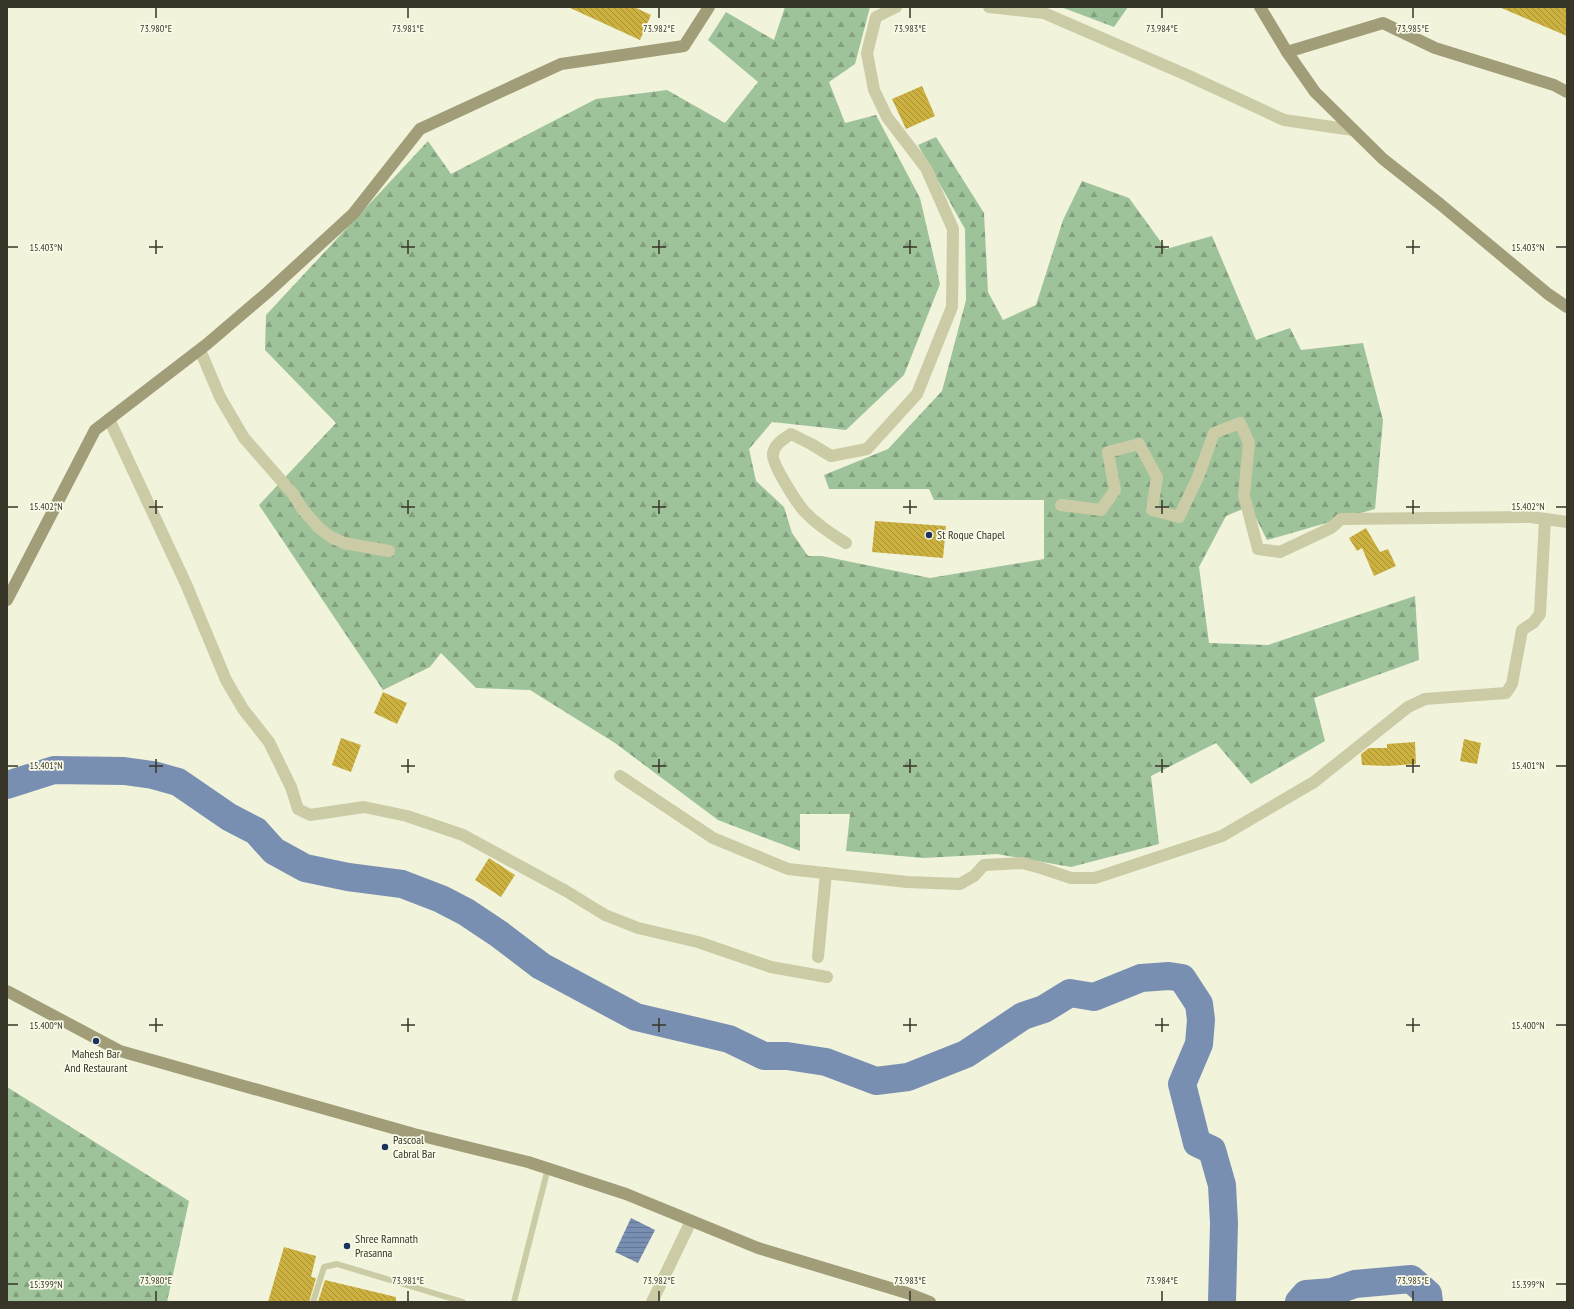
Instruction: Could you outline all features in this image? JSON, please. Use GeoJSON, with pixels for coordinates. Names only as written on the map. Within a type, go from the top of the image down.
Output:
{"type":"FeatureCollection","features":[{"type":"Feature","properties":{"kind":"street"},"geometry":{"type":"LineString","coordinates":[[7,600],[95,430],[200,350],[268,292],[353,214],[420,129],[561,64],[684,46],[709,7]]}},
{"type":"Feature","properties":{"kind":"street"},"geometry":{"type":"LineString","coordinates":[[846,543],[830,534],[804,511],[776,467],[772,454],[777,444],[791,434],[830,456],[867,449],[917,394],[952,307],[953,228],[926,168],[887,116],[874,90],[868,60],[867,53],[876,17],[896,7]]}},
{"type":"Feature","properties":{"kind":"street"},"geometry":{"type":"LineString","coordinates":[[989,7],[1044,13],[1189,76],[1284,120],[1353,130]]}},
{"type":"Feature","properties":{"kind":"street"},"geometry":{"type":"LineString","coordinates":[[1260,7],[1287,52],[1315,92],[1353,130],[1382,158],[1548,294],[1567,307]]}},
{"type":"Feature","properties":{"kind":"street"},"geometry":{"type":"LineString","coordinates":[[1287,52],[1382,23],[1435,48],[1554,85],[1567,92]]}},
{"type":"Feature","properties":{"kind":"street"},"geometry":{"type":"LineString","coordinates":[[200,350],[220,397],[244,438],[293,494],[303,510],[318,528],[331,537],[344,543],[389,551]]}},
{"type":"Feature","properties":{"kind":"street"},"geometry":{"type":"LineString","coordinates":[[109,419],[186,584],[226,680],[243,709],[269,742],[291,787],[298,809],[310,815],[364,807],[407,816],[463,835],[566,891],[605,915],[638,928],[698,942],[771,967],[827,977]]}},
{"type":"Feature","properties":{"kind":"street"},"geometry":{"type":"LineString","coordinates":[[1061,505],[1101,510],[1115,490],[1108,452],[1139,444],[1157,477],[1152,510],[1179,517],[1198,477],[1214,433],[1240,424],[1250,443],[1244,495],[1258,549],[1280,552],[1332,528],[1341,519],[1531,517],[1567,522]]}},
{"type":"Feature","properties":{"kind":"street"},"geometry":{"type":"LineString","coordinates":[[620,776],[713,838],[788,869],[907,882],[960,884],[974,876],[984,865],[1022,863],[1071,878],[1095,878],[1222,836],[1314,782],[1408,707],[1425,698],[1506,693],[1512,684],[1522,630],[1533,622],[1540,614],[1546,519]]}},
{"type":"Feature","properties":{"kind":"street"},"geometry":{"type":"LineString","coordinates":[[818,957],[826,873]]}},
{"type":"Feature","properties":{"kind":"street"},"geometry":{"type":"LineString","coordinates":[[7,991],[120,1050],[414,1134],[548,1168],[626,1194],[758,1248],[908,1293],[930,1302]]}},
{"type":"Feature","properties":{"kind":"street"},"geometry":{"type":"LineString","coordinates":[[652,1302],[692,1221]]}},
{"type":"Feature","properties":{"kind":"lane"},"geometry":{"type":"LineString","coordinates":[[514,1302],[548,1168]]}},
{"type":"Feature","properties":{"kind":"lane"},"geometry":{"type":"LineString","coordinates":[[313,1302],[324,1268],[337,1264],[463,1302]]}},
{"type":"Feature","properties":{"kind":"green space"},"geometry":{"type":"Polygon","coordinates":[[[785,7],[870,7],[855,64],[829,82],[845,123],[876,115],[920,198],[940,284],[904,375],[846,430],[772,422],[749,449],[756,481],[784,507],[792,533],[808,556],[822,556],[930,578],[1044,559],[1044,500],[934,500],[929,489],[829,489],[824,475],[888,449],[942,391],[966,300],[965,229],[918,145],[936,137],[984,213],[988,292],[1003,320],[1036,305],[1063,220],[1082,181],[1129,198],[1166,249],[1212,236],[1256,340],[1290,328],[1301,350],[1363,343],[1383,420],[1375,509],[1267,540],[1250,506],[1226,516],[1199,567],[1209,643],[1268,645],[1415,596],[1419,660],[1314,698],[1325,741],[1251,784],[1216,743],[1151,776],[1159,844],[1071,867],[997,854],[923,858],[846,851],[850,814],[800,814],[800,851],[718,820],[615,743],[530,690],[476,688],[441,653],[430,667],[383,690],[259,505],[336,423],[265,350],[266,315],[428,141],[451,174],[596,99],[667,90],[725,123],[758,82],[708,40],[726,12],[774,40],[785,7]]]}},
{"type":"Feature","properties":{"kind":"green space"},"geometry":{"type":"Polygon","coordinates":[[[1061,7],[1128,7],[1114,27],[1061,7]]]}},
{"type":"Feature","properties":{"kind":"green space"},"geometry":{"type":"Polygon","coordinates":[[[7,1087],[189,1201],[167,1302],[7,1302],[7,1087]]]}},
{"type":"Feature","properties":{"kind":"water"},"geometry":{"type":"Polygon","coordinates":[[[631,1218],[655,1230],[638,1263],[615,1252],[631,1218]]]}},
{"type":"Feature","properties":{"kind":"building"},"geometry":{"type":"Polygon","coordinates":[[[568,7],[634,7],[651,15],[640,40],[568,7]]]}},
{"type":"Feature","properties":{"kind":"building"},"geometry":{"type":"Polygon","coordinates":[[[1499,7],[1567,7],[1567,36],[1499,7]]]}},
{"type":"Feature","properties":{"kind":"building"},"geometry":{"type":"Polygon","coordinates":[[[922,86],[935,116],[906,129],[892,99],[922,86]]]}},
{"type":"Feature","properties":{"kind":"building"},"geometry":{"type":"Polygon","coordinates":[[[875,521],[946,526],[943,558],[872,552],[875,521]]]}},
{"type":"Feature","properties":{"kind":"building"},"geometry":{"type":"Polygon","coordinates":[[[1366,528],[1380,552],[1388,549],[1396,566],[1374,576],[1362,548],[1357,551],[1349,538],[1366,528]]]}},
{"type":"Feature","properties":{"kind":"building"},"geometry":{"type":"Polygon","coordinates":[[[383,692],[407,703],[397,724],[374,713],[383,692]]]}},
{"type":"Feature","properties":{"kind":"building"},"geometry":{"type":"Polygon","coordinates":[[[341,738],[361,745],[351,772],[332,765],[341,738]]]}},
{"type":"Feature","properties":{"kind":"building"},"geometry":{"type":"Polygon","coordinates":[[[1464,739],[1481,743],[1477,764],[1460,761],[1464,739]]]}},
{"type":"Feature","properties":{"kind":"building"},"geometry":{"type":"Polygon","coordinates":[[[1415,742],[1416,764],[1388,766],[1362,765],[1361,754],[1369,748],[1387,748],[1387,744],[1415,742]]]}},
{"type":"Feature","properties":{"kind":"building"},"geometry":{"type":"Polygon","coordinates":[[[489,858],[515,875],[501,897],[475,880],[489,858]]]}},
{"type":"Feature","properties":{"kind":"building"},"geometry":{"type":"Polygon","coordinates":[[[284,1247],[316,1256],[311,1277],[316,1278],[309,1302],[268,1302],[284,1247]]]}},
{"type":"Feature","properties":{"kind":"building"},"geometry":{"type":"Polygon","coordinates":[[[325,1280],[396,1297],[396,1302],[318,1302],[325,1280]]]}},
{"type":"Feature","properties":{"kind":"waterway"},"geometry":{"type":"LineString","coordinates":[[7,785],[54,770],[124,771],[153,775],[178,782],[229,817],[256,831],[274,851],[305,868],[348,877],[402,884],[441,899],[466,912],[499,934],[541,966],[636,1017],[729,1039],[764,1056],[787,1056],[826,1062],[876,1081],[908,1077],[966,1054],[1023,1016],[1044,1009],[1070,993],[1094,997],[1141,978],[1169,976],[1182,978],[1199,1004],[1201,1020],[1199,1044],[1182,1084],[1197,1143],[1212,1150],[1222,1185],[1224,1223],[1222,1302]]}},
{"type":"Feature","properties":{"kind":"waterway"},"geometry":{"type":"LineString","coordinates":[[1299,1302],[1306,1294],[1332,1292],[1355,1284],[1411,1279],[1428,1294],[1429,1302]]}},
{"type":"Feature","properties":{"kind":"place","name":"St Roque Chapel"},"geometry":{"type":"Point","coordinates":[929,535]}},
{"type":"Feature","properties":{"kind":"place","name":"Mahesh Bar And Restaurant"},"geometry":{"type":"Point","coordinates":[96,1041]}},
{"type":"Feature","properties":{"kind":"place","name":"Pascoal Cabral Bar"},"geometry":{"type":"Point","coordinates":[385,1147]}},
{"type":"Feature","properties":{"kind":"place","name":"Shree Ramnath Prasanna"},"geometry":{"type":"Point","coordinates":[347,1246]}}]}
